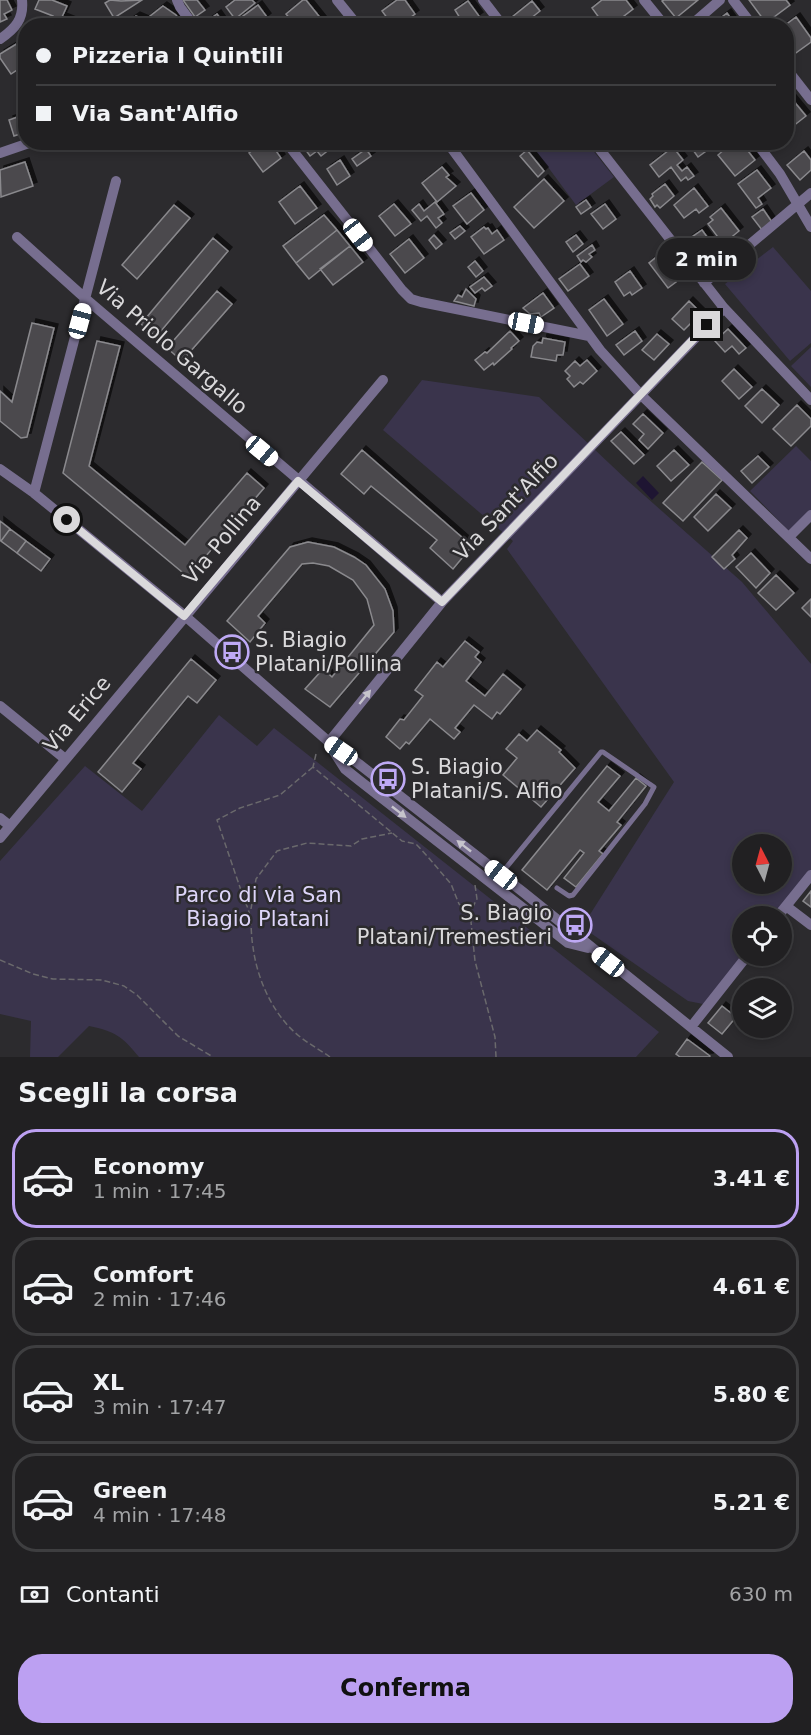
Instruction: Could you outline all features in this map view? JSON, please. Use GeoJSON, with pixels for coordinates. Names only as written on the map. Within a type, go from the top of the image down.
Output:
{"type":"FeatureCollection","features":[{"type":"Feature","properties":{"kind":"street"},"geometry":{"type":"LineString","coordinates":[[20,18],[22,0]]}},
{"type":"Feature","properties":{"kind":"street"},"geometry":{"type":"LineString","coordinates":[[177,0],[188,18]]}},
{"type":"Feature","properties":{"kind":"street"},"geometry":{"type":"LineString","coordinates":[[337,0],[352,18]]}},
{"type":"Feature","properties":{"kind":"street"},"geometry":{"type":"LineString","coordinates":[[483,0],[497,18]]}},
{"type":"Feature","properties":{"kind":"street"},"geometry":{"type":"LineString","coordinates":[[644,0],[659,18]]}},
{"type":"Feature","properties":{"kind":"street"},"geometry":{"type":"LineString","coordinates":[[699,18],[720,0]]}},
{"type":"Feature","properties":{"kind":"street"},"geometry":{"type":"LineString","coordinates":[[733,0],[747,18]]}},
{"type":"Feature","properties":{"kind":"street"},"geometry":{"type":"LineString","coordinates":[[0,39],[18,23]]}},
{"type":"Feature","properties":{"kind":"street"},"geometry":{"type":"LineString","coordinates":[[794,78],[811,100]]}},
{"type":"Feature","properties":{"kind":"street"},"geometry":{"type":"LineString","coordinates":[[0,153],[18,147]]}},
{"type":"Feature","properties":{"kind":"street"},"geometry":{"type":"LineString","coordinates":[[292,150],[409,297],[421,302],[589,336]]}},
{"type":"Feature","properties":{"kind":"street"},"geometry":{"type":"LineString","coordinates":[[453,150],[589,336],[641,394],[811,559]]}},
{"type":"Feature","properties":{"kind":"street"},"geometry":{"type":"LineString","coordinates":[[600,150],[724,308],[811,400]]}},
{"type":"Feature","properties":{"kind":"street"},"geometry":{"type":"LineString","coordinates":[[762,150],[780,174],[811,228]]}},
{"type":"Feature","properties":{"kind":"street"},"geometry":{"type":"LineString","coordinates":[[34,493],[116,181]]}},
{"type":"Feature","properties":{"kind":"street"},"geometry":{"type":"LineString","coordinates":[[704,283],[811,193]]}},
{"type":"Feature","properties":{"kind":"street","name":"Via Priolo Gargallo"},"geometry":{"type":"LineString","coordinates":[[17,237],[86,299],[442,602]]}},
{"type":"Feature","properties":{"kind":"street","name":"Via Sant'Alfio"},"geometry":{"type":"LineString","coordinates":[[329,742],[442,602],[724,308]]}},
{"type":"Feature","properties":{"kind":"street","name":"Via Pollina"},"geometry":{"type":"LineString","coordinates":[[184,616],[383,380]]}},
{"type":"Feature","properties":{"kind":"street"},"geometry":{"type":"LineString","coordinates":[[0,469],[34,493],[184,616],[329,742],[501,875],[726,1056]]}},
{"type":"Feature","properties":{"kind":"street"},"geometry":{"type":"LineString","coordinates":[[789,537],[811,515]]}},
{"type":"Feature","properties":{"kind":"street","name":"Via Erice"},"geometry":{"type":"LineString","coordinates":[[0,838],[184,616]]}},
{"type":"Feature","properties":{"kind":"street"},"geometry":{"type":"LineString","coordinates":[[0,706],[64,758]]}},
{"type":"Feature","properties":{"kind":"street"},"geometry":{"type":"LineString","coordinates":[[329,742],[345,770],[568,943],[591,949]]}},
{"type":"Feature","properties":{"kind":"street"},"geometry":{"type":"LineString","coordinates":[[352,775],[359,764]]}},
{"type":"Feature","properties":{"kind":"street"},"geometry":{"type":"LineString","coordinates":[[0,818],[10,826]]}},
{"type":"Feature","properties":{"kind":"street"},"geometry":{"type":"LineString","coordinates":[[786,906],[811,875]]}},
{"type":"Feature","properties":{"kind":"street"},"geometry":{"type":"LineString","coordinates":[[792,911],[811,925]]}},
{"type":"Feature","properties":{"kind":"street"},"geometry":{"type":"LineString","coordinates":[[691,1027],[739,966]]}},
{"type":"Feature","properties":{"kind":"lane"},"geometry":{"type":"LineString","coordinates":[[501,875],[603,752],[654,787],[645,804],[573,895],[569,896],[557,888]]}},
{"type":"Feature","properties":{"kind":"path"},"geometry":{"type":"LineString","coordinates":[[250,911],[217,820],[240,808],[279,795],[313,767],[316,754]]}},
{"type":"Feature","properties":{"kind":"path"},"geometry":{"type":"LineString","coordinates":[[313,767],[402,841],[416,844],[451,884],[459,904],[470,912]]}},
{"type":"Feature","properties":{"kind":"path"},"geometry":{"type":"LineString","coordinates":[[330,1057],[298,1035],[274,1006],[258,975],[252,945],[250,911],[256,879],[277,851],[308,843],[351,846],[362,839],[393,833]]}},
{"type":"Feature","properties":{"kind":"path"},"geometry":{"type":"LineString","coordinates":[[474,870],[477,899],[470,912],[475,961],[495,1037],[496,1057]]}},
{"type":"Feature","properties":{"kind":"path"},"geometry":{"type":"LineString","coordinates":[[0,960],[53,980],[102,980],[124,986],[137,995],[178,1036],[213,1057]]}},
{"type":"Feature","properties":{"kind":"green space"},"geometry":{"type":"Polygon","coordinates":[[[535,150],[593,150],[614,177],[576,205],[535,150]]]}},
{"type":"Feature","properties":{"kind":"green space"},"geometry":{"type":"Polygon","coordinates":[[[773,247],[811,291],[811,343],[790,361],[725,284],[773,247]]]}},
{"type":"Feature","properties":{"kind":"green space"},"geometry":{"type":"Polygon","coordinates":[[[811,347],[811,387],[791,366],[811,347]]]}},
{"type":"Feature","properties":{"kind":"green space"},"geometry":{"type":"Polygon","coordinates":[[[422,380],[539,397],[628,481],[742,582],[811,664],[811,875],[786,906],[732,906],[732,966],[735,966],[708,1005],[688,1001],[582,927],[674,782],[507,549],[513,541],[383,430],[422,380]]]}},
{"type":"Feature","properties":{"kind":"green space"},"geometry":{"type":"Polygon","coordinates":[[[796,446],[811,461],[811,511],[790,532],[750,491],[796,446]]]}},
{"type":"Feature","properties":{"kind":"green space","name":"Parco di via San Biagio Platani"},"geometry":{"type":"Polygon","coordinates":[[[219,715],[257,746],[274,728],[659,1032],[636,1057],[139,1057],[118,1036],[89,1026],[58,1057],[30,1057],[31,1021],[0,1014],[0,861],[85,766],[142,811],[219,715]]]}},
{"type":"Feature","properties":{"kind":"shaded area"},"geometry":{"type":"Polygon","coordinates":[[[643,476],[659,493],[652,500],[636,483],[643,476]]]}},
{"type":"Feature","properties":{"kind":"building"},"geometry":{"type":"Polygon","coordinates":[[[0,0],[7,0],[12,10],[4,14],[7,19],[0,22],[0,0]]]}},
{"type":"Feature","properties":{"kind":"building"},"geometry":{"type":"Polygon","coordinates":[[[39,0],[52,0],[67,6],[62,17],[64,18],[52,18],[53,16],[35,9],[39,0]]]}},
{"type":"Feature","properties":{"kind":"building"},"geometry":{"type":"Polygon","coordinates":[[[110,0],[142,0],[114,18],[105,3],[110,0]]]}},
{"type":"Feature","properties":{"kind":"building"},"geometry":{"type":"Polygon","coordinates":[[[183,0],[197,0],[205,10],[195,17],[183,0]]]}},
{"type":"Feature","properties":{"kind":"building"},"geometry":{"type":"Polygon","coordinates":[[[235,0],[252,0],[255,3],[236,18],[226,7],[235,0]]]}},
{"type":"Feature","properties":{"kind":"building"},"geometry":{"type":"Polygon","coordinates":[[[306,0],[320,18],[289,18],[286,14],[306,0]]]}},
{"type":"Feature","properties":{"kind":"building"},"geometry":{"type":"Polygon","coordinates":[[[397,0],[405,0],[415,14],[410,18],[387,18],[382,11],[397,0]]]}},
{"type":"Feature","properties":{"kind":"building"},"geometry":{"type":"Polygon","coordinates":[[[602,0],[626,0],[633,9],[621,18],[599,18],[592,8],[602,0]]]}},
{"type":"Feature","properties":{"kind":"building"},"geometry":{"type":"Polygon","coordinates":[[[698,0],[676,18],[662,1],[698,0]]]}},
{"type":"Feature","properties":{"kind":"building"},"geometry":{"type":"Polygon","coordinates":[[[749,0],[786,0],[790,5],[773,18],[762,18],[749,0]]]}},
{"type":"Feature","properties":{"kind":"building"},"geometry":{"type":"Polygon","coordinates":[[[468,1],[479,16],[460,18],[455,10],[468,1]]]}},
{"type":"Feature","properties":{"kind":"building"},"geometry":{"type":"Polygon","coordinates":[[[532,1],[540,11],[531,18],[511,18],[532,1]]]}},
{"type":"Feature","properties":{"kind":"building"},"geometry":{"type":"Polygon","coordinates":[[[258,5],[267,17],[266,18],[240,18],[258,5]]]}},
{"type":"Feature","properties":{"kind":"building"},"geometry":{"type":"Polygon","coordinates":[[[163,6],[178,18],[148,18],[163,6]]]}},
{"type":"Feature","properties":{"kind":"building"},"geometry":{"type":"Polygon","coordinates":[[[727,13],[730,18],[721,18],[727,13]]]}},
{"type":"Feature","properties":{"kind":"building"},"geometry":{"type":"Polygon","coordinates":[[[796,17],[811,38],[811,42],[794,54],[794,18],[796,17]]]}},
{"type":"Feature","properties":{"kind":"building"},"geometry":{"type":"Polygon","coordinates":[[[18,43],[18,69],[11,74],[0,58],[0,54],[18,43]]]}},
{"type":"Feature","properties":{"kind":"building"},"geometry":{"type":"Polygon","coordinates":[[[794,101],[806,116],[794,125],[794,101]]]}},
{"type":"Feature","properties":{"kind":"building"},"geometry":{"type":"Polygon","coordinates":[[[18,117],[18,135],[14,136],[9,120],[18,117]]]}},
{"type":"Feature","properties":{"kind":"building"},"geometry":{"type":"Polygon","coordinates":[[[253,150],[276,150],[281,158],[263,172],[249,153],[253,150]]]}},
{"type":"Feature","properties":{"kind":"building"},"geometry":{"type":"Polygon","coordinates":[[[306,150],[329,150],[321,156],[317,151],[310,156],[306,150]]]}},
{"type":"Feature","properties":{"kind":"building"},"geometry":{"type":"Polygon","coordinates":[[[365,150],[371,156],[357,166],[352,159],[365,150]]]}},
{"type":"Feature","properties":{"kind":"building"},"geometry":{"type":"Polygon","coordinates":[[[527,150],[544,171],[538,177],[520,156],[527,150]]]}},
{"type":"Feature","properties":{"kind":"building"},"geometry":{"type":"Polygon","coordinates":[[[669,150],[675,150],[683,160],[677,165],[682,171],[687,167],[694,176],[688,180],[686,177],[681,181],[671,167],[659,177],[650,165],[669,150]]]}},
{"type":"Feature","properties":{"kind":"building"},"geometry":{"type":"Polygon","coordinates":[[[693,150],[708,150],[698,157],[693,150]]]}},
{"type":"Feature","properties":{"kind":"building"},"geometry":{"type":"Polygon","coordinates":[[[724,150],[747,150],[755,160],[735,176],[718,155],[724,150]]]}},
{"type":"Feature","properties":{"kind":"building"},"geometry":{"type":"Polygon","coordinates":[[[804,151],[811,160],[811,170],[800,180],[787,165],[804,151]]]}},
{"type":"Feature","properties":{"kind":"building"},"geometry":{"type":"Polygon","coordinates":[[[340,160],[350,176],[337,185],[327,169],[340,160]]]}},
{"type":"Feature","properties":{"kind":"building"},"geometry":{"type":"Polygon","coordinates":[[[25,162],[33,186],[1,197],[0,170],[25,162]]]}},
{"type":"Feature","properties":{"kind":"building"},"geometry":{"type":"Polygon","coordinates":[[[442,167],[449,175],[446,177],[456,186],[437,202],[422,183],[442,167]]]}},
{"type":"Feature","properties":{"kind":"building"},"geometry":{"type":"Polygon","coordinates":[[[757,170],[771,188],[758,198],[762,204],[756,208],[738,184],[757,170]]]}},
{"type":"Feature","properties":{"kind":"building"},"geometry":{"type":"Polygon","coordinates":[[[544,179],[564,201],[534,228],[514,207],[544,179]]]}},
{"type":"Feature","properties":{"kind":"building"},"geometry":{"type":"Polygon","coordinates":[[[665,184],[674,196],[660,208],[657,205],[655,207],[650,199],[652,194],[665,184]]]}},
{"type":"Feature","properties":{"kind":"building"},"geometry":{"type":"Polygon","coordinates":[[[300,186],[317,208],[295,224],[279,202],[300,186]]]}},
{"type":"Feature","properties":{"kind":"building"},"geometry":{"type":"Polygon","coordinates":[[[694,188],[708,206],[699,213],[696,209],[684,218],[674,205],[694,188]]]}},
{"type":"Feature","properties":{"kind":"building"},"geometry":{"type":"Polygon","coordinates":[[[471,193],[484,210],[467,224],[453,206],[471,193]]]}},
{"type":"Feature","properties":{"kind":"building"},"geometry":{"type":"Polygon","coordinates":[[[586,200],[591,207],[581,214],[576,207],[586,200]]]}},
{"type":"Feature","properties":{"kind":"building"},"geometry":{"type":"Polygon","coordinates":[[[435,202],[444,214],[438,218],[442,223],[436,228],[427,216],[421,221],[412,210],[419,204],[424,211],[435,202]]]}},
{"type":"Feature","properties":{"kind":"building"},"geometry":{"type":"Polygon","coordinates":[[[394,204],[411,224],[395,236],[379,216],[394,204]]]}},
{"type":"Feature","properties":{"kind":"building"},"geometry":{"type":"Polygon","coordinates":[[[605,204],[616,219],[603,229],[591,214],[605,204]]]}},
{"type":"Feature","properties":{"kind":"building"},"geometry":{"type":"Polygon","coordinates":[[[174,205],[190,218],[137,279],[122,265],[174,205]]]}},
{"type":"Feature","properties":{"kind":"building"},"geometry":{"type":"Polygon","coordinates":[[[721,208],[739,231],[723,244],[708,224],[713,220],[710,217],[721,208]]]}},
{"type":"Feature","properties":{"kind":"building"},"geometry":{"type":"Polygon","coordinates":[[[763,209],[772,222],[762,230],[752,217],[763,209]]]}},
{"type":"Feature","properties":{"kind":"building"},"geometry":{"type":"Polygon","coordinates":[[[324,215],[337,230],[296,263],[283,246],[324,215]]]}},
{"type":"Feature","properties":{"kind":"building"},"geometry":{"type":"Polygon","coordinates":[[[460,226],[465,231],[455,239],[450,233],[460,226]]]}},
{"type":"Feature","properties":{"kind":"building"},"geometry":{"type":"Polygon","coordinates":[[[484,227],[488,228],[492,234],[497,230],[504,240],[484,254],[471,237],[484,227]]]}},
{"type":"Feature","properties":{"kind":"building"},"geometry":{"type":"Polygon","coordinates":[[[337,230],[350,246],[309,279],[296,263],[337,230]]]}},
{"type":"Feature","properties":{"kind":"building"},"geometry":{"type":"Polygon","coordinates":[[[702,230],[713,245],[701,254],[689,239],[702,230]]]}},
{"type":"Feature","properties":{"kind":"building"},"geometry":{"type":"Polygon","coordinates":[[[434,235],[442,244],[436,249],[429,240],[434,235]]]}},
{"type":"Feature","properties":{"kind":"building"},"geometry":{"type":"Polygon","coordinates":[[[576,235],[583,244],[573,252],[566,242],[576,235]]]}},
{"type":"Feature","properties":{"kind":"building"},"geometry":{"type":"Polygon","coordinates":[[[213,238],[228,251],[156,337],[141,324],[213,238]]]}},
{"type":"Feature","properties":{"kind":"building"},"geometry":{"type":"Polygon","coordinates":[[[409,239],[424,258],[405,273],[390,254],[409,239]]]}},
{"type":"Feature","properties":{"kind":"building"},"geometry":{"type":"Polygon","coordinates":[[[592,245],[595,250],[589,254],[592,257],[586,262],[583,260],[581,262],[577,256],[592,245]]]}},
{"type":"Feature","properties":{"kind":"building"},"geometry":{"type":"Polygon","coordinates":[[[350,246],[363,262],[333,285],[320,269],[350,246]]]}},
{"type":"Feature","properties":{"kind":"building"},"geometry":{"type":"Polygon","coordinates":[[[664,251],[684,276],[668,288],[649,263],[664,251]]]}},
{"type":"Feature","properties":{"kind":"building"},"geometry":{"type":"Polygon","coordinates":[[[475,261],[483,271],[476,277],[468,267],[475,261]]]}},
{"type":"Feature","properties":{"kind":"building"},"geometry":{"type":"Polygon","coordinates":[[[580,264],[589,276],[568,291],[559,279],[580,264]]]}},
{"type":"Feature","properties":{"kind":"building"},"geometry":{"type":"Polygon","coordinates":[[[630,271],[642,288],[632,295],[630,292],[624,296],[615,282],[630,271]]]}},
{"type":"Feature","properties":{"kind":"building"},"geometry":{"type":"Polygon","coordinates":[[[484,277],[492,286],[485,291],[482,288],[475,293],[470,287],[484,277]]]}},
{"type":"Feature","properties":{"kind":"building"},"geometry":{"type":"Polygon","coordinates":[[[466,289],[476,299],[474,306],[454,301],[458,295],[462,297],[466,289]]]}},
{"type":"Feature","properties":{"kind":"building"},"geometry":{"type":"Polygon","coordinates":[[[217,291],[232,304],[182,361],[167,348],[217,291]]]}},
{"type":"Feature","properties":{"kind":"building"},"geometry":{"type":"Polygon","coordinates":[[[543,293],[554,308],[541,317],[539,313],[530,314],[523,308],[543,293]]]}},
{"type":"Feature","properties":{"kind":"building"},"geometry":{"type":"Polygon","coordinates":[[[604,299],[623,324],[607,336],[589,310],[604,299]]]}},
{"type":"Feature","properties":{"kind":"building"},"geometry":{"type":"Polygon","coordinates":[[[689,301],[701,313],[684,330],[672,319],[689,301]]]}},
{"type":"Feature","properties":{"kind":"building"},"geometry":{"type":"Polygon","coordinates":[[[32,323],[54,328],[27,437],[21,438],[0,421],[0,391],[12,402],[32,323]]]}},
{"type":"Feature","properties":{"kind":"building"},"geometry":{"type":"Polygon","coordinates":[[[728,329],[746,348],[739,354],[732,346],[725,352],[715,341],[728,329]]]}},
{"type":"Feature","properties":{"kind":"building"},"geometry":{"type":"Polygon","coordinates":[[[510,331],[519,341],[494,365],[493,363],[484,370],[475,360],[485,352],[487,353],[510,331]]]}},
{"type":"Feature","properties":{"kind":"building"},"geometry":{"type":"Polygon","coordinates":[[[635,331],[642,341],[624,355],[616,345],[635,331]]]}},
{"type":"Feature","properties":{"kind":"building"},"geometry":{"type":"Polygon","coordinates":[[[657,334],[669,344],[654,360],[642,350],[657,334]]]}},
{"type":"Feature","properties":{"kind":"building"},"geometry":{"type":"Polygon","coordinates":[[[543,338],[565,342],[563,355],[557,355],[556,361],[531,357],[533,346],[537,342],[542,343],[543,338]]]}},
{"type":"Feature","properties":{"kind":"building"},"geometry":{"type":"Polygon","coordinates":[[[97,341],[120,346],[89,466],[185,545],[247,473],[264,488],[188,577],[63,473],[97,341]]]}},
{"type":"Feature","properties":{"kind":"building"},"geometry":{"type":"Polygon","coordinates":[[[587,360],[597,371],[583,384],[580,382],[574,387],[567,379],[570,376],[565,371],[575,361],[580,366],[587,360]]]}},
{"type":"Feature","properties":{"kind":"building"},"geometry":{"type":"Polygon","coordinates":[[[734,369],[752,387],[739,399],[722,381],[734,369]]]}},
{"type":"Feature","properties":{"kind":"building"},"geometry":{"type":"Polygon","coordinates":[[[762,389],[779,405],[762,423],[745,406],[762,389]]]}},
{"type":"Feature","properties":{"kind":"building"},"geometry":{"type":"Polygon","coordinates":[[[797,405],[811,419],[811,426],[791,446],[773,429],[797,405]]]}},
{"type":"Feature","properties":{"kind":"building"},"geometry":{"type":"Polygon","coordinates":[[[643,414],[663,433],[648,449],[639,440],[644,434],[633,424],[643,414]]]}},
{"type":"Feature","properties":{"kind":"building"},"geometry":{"type":"Polygon","coordinates":[[[621,432],[644,455],[634,464],[611,441],[621,432]]]}},
{"type":"Feature","properties":{"kind":"building"},"geometry":{"type":"Polygon","coordinates":[[[362,450],[472,546],[453,569],[430,548],[437,540],[371,486],[364,494],[341,474],[362,450]]]}},
{"type":"Feature","properties":{"kind":"building"},"geometry":{"type":"Polygon","coordinates":[[[674,450],[689,465],[671,481],[657,466],[674,450]]]}},
{"type":"Feature","properties":{"kind":"building"},"geometry":{"type":"Polygon","coordinates":[[[758,456],[769,467],[752,483],[741,471],[758,456]]]}},
{"type":"Feature","properties":{"kind":"building"},"geometry":{"type":"Polygon","coordinates":[[[702,462],[722,480],[683,521],[663,503],[702,462]]]}},
{"type":"Feature","properties":{"kind":"building"},"geometry":{"type":"Polygon","coordinates":[[[716,494],[731,508],[708,531],[694,517],[716,494]]]}},
{"type":"Feature","properties":{"kind":"building"},"geometry":{"type":"Polygon","coordinates":[[[0,521],[10,529],[1,541],[0,540],[0,521]]]}},
{"type":"Feature","properties":{"kind":"building"},"geometry":{"type":"Polygon","coordinates":[[[10,529],[26,541],[17,553],[1,541],[10,529]]]}},
{"type":"Feature","properties":{"kind":"building"},"geometry":{"type":"Polygon","coordinates":[[[739,530],[747,538],[732,555],[735,559],[724,569],[712,557],[739,530]]]}},
{"type":"Feature","properties":{"kind":"building"},"geometry":{"type":"Polygon","coordinates":[[[26,541],[50,559],[41,571],[17,553],[26,541]]]}},
{"type":"Feature","properties":{"kind":"building"},"geometry":{"type":"Polygon","coordinates":[[[308,542],[334,547],[366,565],[385,589],[393,611],[394,632],[330,707],[305,689],[323,669],[332,677],[374,625],[367,599],[353,580],[329,566],[313,563],[302,564],[258,616],[265,623],[250,642],[227,621],[290,547],[308,542]]]}},
{"type":"Feature","properties":{"kind":"building"},"geometry":{"type":"Polygon","coordinates":[[[751,553],[770,573],[756,588],[736,567],[751,553]]]}},
{"type":"Feature","properties":{"kind":"building"},"geometry":{"type":"Polygon","coordinates":[[[776,575],[794,593],[776,610],[758,593],[776,575]]]}},
{"type":"Feature","properties":{"kind":"building"},"geometry":{"type":"Polygon","coordinates":[[[811,599],[811,617],[802,608],[811,599]]]}},
{"type":"Feature","properties":{"kind":"building"},"geometry":{"type":"Polygon","coordinates":[[[465,641],[479,652],[475,657],[481,662],[466,681],[485,696],[503,674],[521,689],[500,714],[497,712],[492,719],[474,705],[455,728],[460,732],[454,739],[430,719],[409,744],[406,742],[400,749],[386,737],[400,719],[404,720],[423,696],[415,690],[437,662],[443,667],[465,641]]]}},
{"type":"Feature","properties":{"kind":"building"},"geometry":{"type":"Polygon","coordinates":[[[191,659],[216,680],[197,703],[188,696],[133,763],[141,769],[122,792],[98,772],[191,659]]]}},
{"type":"Feature","properties":{"kind":"building"},"geometry":{"type":"Polygon","coordinates":[[[537,730],[561,750],[559,752],[575,768],[541,807],[503,775],[517,758],[506,749],[519,734],[527,741],[537,730]]]}},
{"type":"Feature","properties":{"kind":"building"},"geometry":{"type":"Polygon","coordinates":[[[607,766],[620,776],[598,802],[609,811],[636,778],[646,786],[617,822],[621,825],[599,851],[603,854],[576,887],[564,878],[584,853],[580,850],[547,890],[522,870],[607,766]]]}},
{"type":"Feature","properties":{"kind":"building"},"geometry":{"type":"Polygon","coordinates":[[[811,891],[811,907],[803,901],[811,891]]]}},
{"type":"Feature","properties":{"kind":"building"},"geometry":{"type":"Polygon","coordinates":[[[722,1006],[732,1014],[732,1022],[722,1034],[708,1023],[722,1006]]]}},
{"type":"Feature","properties":{"kind":"building"},"geometry":{"type":"Polygon","coordinates":[[[687,1039],[710,1056],[680,1057],[676,1054],[687,1039]]]}},
{"type":"Feature","properties":{"kind":"place","name":"S. Biagio Platani/Pollina"},"geometry":{"type":"Point","coordinates":[232,652]}},
{"type":"Feature","properties":{"kind":"place","name":"S. Biagio Platani/S. Alfio"},"geometry":{"type":"Point","coordinates":[388,779]}},
{"type":"Feature","properties":{"kind":"place","name":"S. Biagio Platani/Tremestieri"},"geometry":{"type":"Point","coordinates":[575,925]}},
{"type":"Feature","properties":{"kind":"route"},"geometry":{"type":"LineString","coordinates":[[67,520],[184,616],[298,481],[442,602],[707,325]]}}]}
